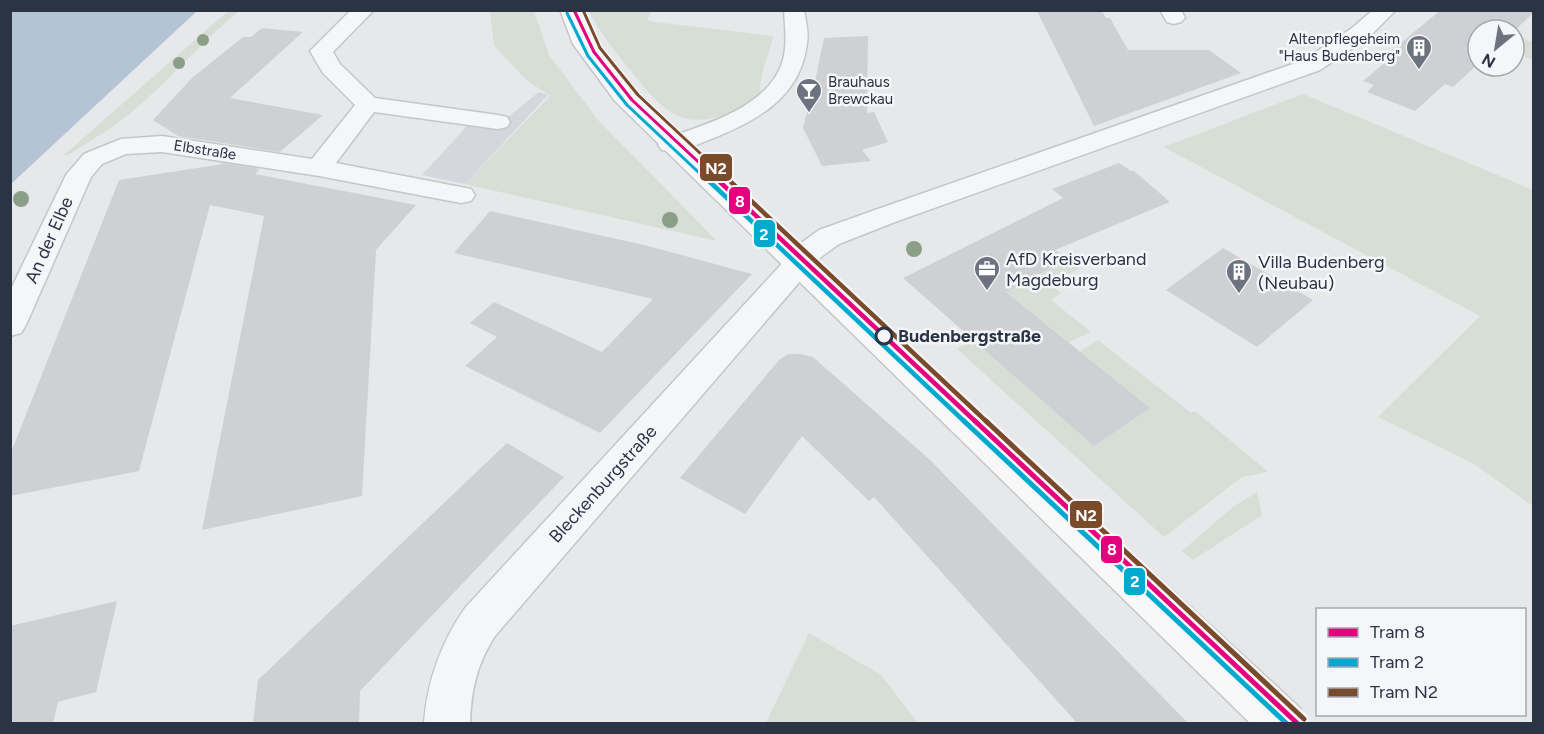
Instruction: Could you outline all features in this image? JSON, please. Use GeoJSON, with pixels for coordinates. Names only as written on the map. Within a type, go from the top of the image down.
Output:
{"type":"FeatureCollection","features":[{"type":"Feature","properties":{"kind":"main road"},"geometry":{"type":"LineString","coordinates":[[570,10],[577,32],[599,67],[623,96],[672,145],[1284,723]]}},
{"type":"Feature","properties":{"kind":"street"},"geometry":{"type":"LineString","coordinates":[[364,10],[321,51],[332,68],[368,104],[498,122]]}},
{"type":"Feature","properties":{"kind":"street"},"geometry":{"type":"LineString","coordinates":[[672,145],[733,122],[765,104],[775,94],[791,70],[794,58],[798,34],[794,10]]}},
{"type":"Feature","properties":{"kind":"street"},"geometry":{"type":"LineString","coordinates":[[798,264],[810,250],[834,235],[1312,65],[1360,33],[1386,10]]}},
{"type":"Feature","properties":{"kind":"street"},"geometry":{"type":"LineString","coordinates":[[319,168],[368,104]]}},
{"type":"Feature","properties":{"kind":"street","name":"Elbstraße"},"geometry":{"type":"LineString","coordinates":[[93,159],[121,147],[162,144],[319,168],[461,195]]}},
{"type":"Feature","properties":{"kind":"street","name":"An der Elbe"},"geometry":{"type":"LineString","coordinates":[[10,325],[79,175],[93,159]]}},
{"type":"Feature","properties":{"kind":"street","name":"Bleckenburgstraße"},"geometry":{"type":"LineString","coordinates":[[447,723],[451,684],[458,658],[480,622],[798,264]]}},
{"type":"Feature","properties":{"kind":"shaded area"},"geometry":{"type":"Polygon","coordinates":[[[228,11],[239,11],[132,112],[68,155],[64,155],[228,11]]]}},
{"type":"Feature","properties":{"kind":"shaded area"},"geometry":{"type":"Polygon","coordinates":[[[490,11],[534,11],[549,55],[598,120],[717,241],[465,184],[550,96],[524,78],[494,45],[490,11]]]}},
{"type":"Feature","properties":{"kind":"shaded area"},"geometry":{"type":"Polygon","coordinates":[[[589,11],[651,11],[647,21],[773,36],[762,76],[760,90],[763,93],[718,117],[693,120],[681,117],[664,107],[644,87],[608,42],[589,11]]]}},
{"type":"Feature","properties":{"kind":"shaded area"},"geometry":{"type":"Polygon","coordinates":[[[1526,39],[1533,42],[1533,60],[1526,57],[1526,39]]]}},
{"type":"Feature","properties":{"kind":"shaded area"},"geometry":{"type":"Polygon","coordinates":[[[539,92],[548,95],[465,184],[422,175],[468,125],[493,129],[539,92]]]}},
{"type":"Feature","properties":{"kind":"shaded area"},"geometry":{"type":"Polygon","coordinates":[[[1303,94],[1533,190],[1533,506],[1474,464],[1378,417],[1480,316],[1164,147],[1303,94]]]}},
{"type":"Feature","properties":{"kind":"shaded area"},"geometry":{"type":"Polygon","coordinates":[[[1067,259],[1080,268],[1051,284],[1061,293],[1051,300],[1091,332],[1069,342],[1006,292],[1067,259]]]}},
{"type":"Feature","properties":{"kind":"shaded area"},"geometry":{"type":"Polygon","coordinates":[[[973,339],[1094,445],[1150,408],[1080,351],[1098,340],[1191,413],[1195,411],[1268,472],[1242,477],[1164,537],[957,349],[973,339]]]}},
{"type":"Feature","properties":{"kind":"shaded area"},"geometry":{"type":"Polygon","coordinates":[[[1257,492],[1262,515],[1193,560],[1182,551],[1233,507],[1257,492]]]}},
{"type":"Feature","properties":{"kind":"shaded area"},"geometry":{"type":"Polygon","coordinates":[[[809,633],[881,675],[918,723],[766,723],[809,633]]]}},
{"type":"Feature","properties":{"kind":"water"},"geometry":{"type":"Polygon","coordinates":[[[11,10],[197,10],[197,11],[11,184],[11,10]]]}},
{"type":"Feature","properties":{"kind":"building","name":"Altenpflegeheim \"Haus Budenberg\""},"geometry":{"type":"Polygon","coordinates":[[[1441,10],[1533,10],[1526,20],[1466,18],[1466,75],[1453,87],[1445,84],[1415,111],[1367,92],[1374,85],[1363,81],[1387,61],[1381,59],[1441,10]]]}},
{"type":"Feature","properties":{"kind":"building"},"geometry":{"type":"Polygon","coordinates":[[[1037,11],[1102,11],[1106,18],[1110,18],[1128,50],[1209,50],[1241,73],[1094,126],[1037,11]]]}},
{"type":"Feature","properties":{"kind":"building"},"geometry":{"type":"Polygon","coordinates":[[[262,28],[303,32],[230,98],[323,115],[280,152],[178,136],[153,120],[192,78],[243,37],[251,37],[262,28]]]}},
{"type":"Feature","properties":{"kind":"building"},"geometry":{"type":"Polygon","coordinates":[[[868,36],[867,113],[874,112],[888,142],[862,150],[871,161],[822,166],[803,128],[807,112],[807,98],[812,95],[824,38],[868,36]]]}},
{"type":"Feature","properties":{"kind":"building"},"geometry":{"type":"Polygon","coordinates":[[[222,163],[260,169],[255,174],[416,205],[376,250],[362,496],[202,530],[264,216],[210,205],[139,471],[10,496],[10,455],[119,180],[222,163]]]}},
{"type":"Feature","properties":{"kind":"building"},"geometry":{"type":"Polygon","coordinates":[[[1119,163],[1134,171],[1170,202],[1055,250],[1067,259],[1006,292],[1150,408],[1094,446],[903,278],[1063,198],[1052,189],[1119,163]]]}},
{"type":"Feature","properties":{"kind":"building"},"geometry":{"type":"Polygon","coordinates":[[[490,211],[644,245],[752,274],[600,433],[465,366],[497,337],[470,323],[494,302],[602,352],[653,299],[454,253],[490,211]]]}},
{"type":"Feature","properties":{"kind":"building","name":"Villa Budenberg (Neubau)"},"geometry":{"type":"Polygon","coordinates":[[[1223,248],[1313,300],[1257,347],[1166,290],[1223,248]]]}},
{"type":"Feature","properties":{"kind":"building"},"geometry":{"type":"Polygon","coordinates":[[[788,354],[813,357],[929,459],[1188,723],[1077,723],[874,497],[869,501],[802,436],[745,514],[680,478],[779,360],[788,354]]]}},
{"type":"Feature","properties":{"kind":"building"},"geometry":{"type":"Polygon","coordinates":[[[507,443],[564,477],[360,691],[359,723],[253,723],[258,680],[507,443]]]}},
{"type":"Feature","properties":{"kind":"building"},"geometry":{"type":"Polygon","coordinates":[[[117,601],[96,692],[58,702],[53,723],[10,723],[10,626],[117,601]]]}},
{"type":"Feature","properties":{"kind":"tram line","name":"8"},"geometry":{"type":"LineString","coordinates":[[574,10],[594,52],[632,100],[1298,724]]}},
{"type":"Feature","properties":{"kind":"tram line","name":"N2"},"geometry":{"type":"LineString","coordinates":[[583,10],[600,48],[638,95],[1304,719]]}},
{"type":"Feature","properties":{"kind":"tram line","name":"2"},"geometry":{"type":"LineString","coordinates":[[567,13],[588,56],[627,105],[1287,724]]}},
{"type":"Feature","properties":{"kind":"place","name":"Altenpflegeheim \"Haus Budenberg\""},"geometry":{"type":"Point","coordinates":[1419,71]}},
{"type":"Feature","properties":{"kind":"place","name":"Brauhaus Brewckau"},"geometry":{"type":"Point","coordinates":[809,114]}},
{"type":"Feature","properties":{"kind":"place","name":"AfD Kreisverband Magdeburg"},"geometry":{"type":"Point","coordinates":[987,292]}},
{"type":"Feature","properties":{"kind":"place","name":"Villa Budenberg (Neubau)"},"geometry":{"type":"Point","coordinates":[1239,295]}},
{"type":"Feature","properties":{"kind":"place","name":"Budenbergstraße"},"geometry":{"type":"Point","coordinates":[884,336]}}]}
